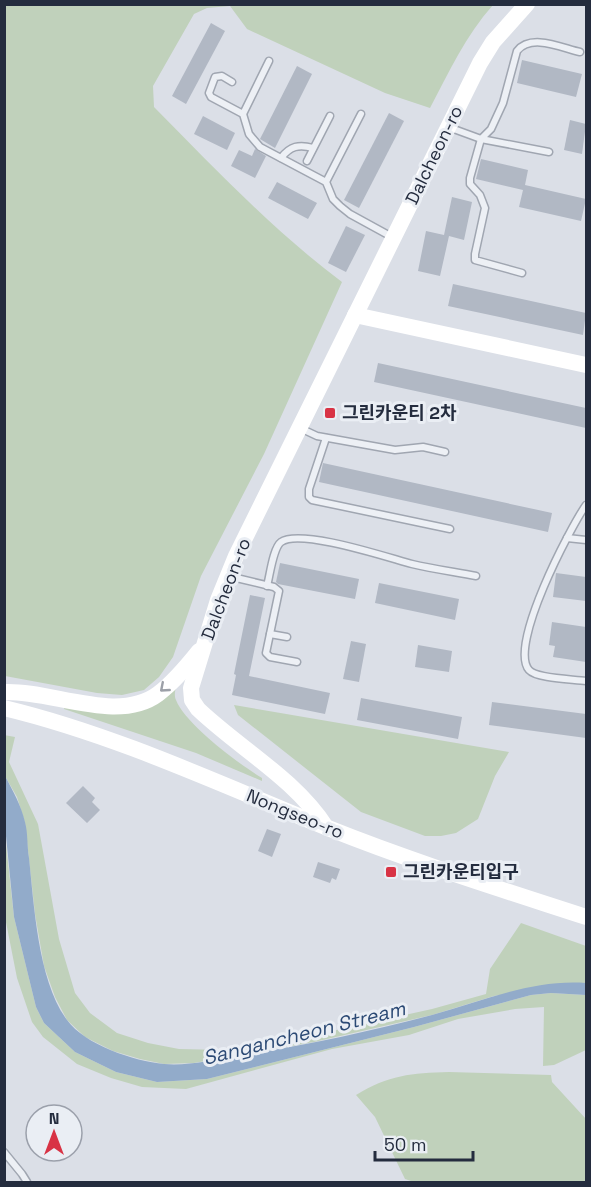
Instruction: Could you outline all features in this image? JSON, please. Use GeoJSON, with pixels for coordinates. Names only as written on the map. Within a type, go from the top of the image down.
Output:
{"type":"FeatureCollection","features":[{"type":"Feature","properties":{"kind":"street","name":"Dalcheon-ro"},"geometry":{"type":"LineString","coordinates":[[326,827],[317,813],[296,790],[198,709],[192,700],[191,688],[227,576],[355,315],[480,63],[493,42],[527,4]]}},
{"type":"Feature","properties":{"kind":"street"},"geometry":{"type":"LineString","coordinates":[[355,315],[586,364]]}},
{"type":"Feature","properties":{"kind":"street"},"geometry":{"type":"LineString","coordinates":[[4,692],[28,692],[103,706],[126,707],[142,703],[156,695],[175,679],[204,645]]}},
{"type":"Feature","properties":{"kind":"street","name":"Nongseo-ro"},"geometry":{"type":"LineString","coordinates":[[4,708],[65,725],[142,753],[418,862],[586,917]]}},
{"type":"Feature","properties":{"kind":"lane"},"geometry":{"type":"LineString","coordinates":[[522,273],[478,262],[474,258],[485,208],[480,195],[472,188],[470,178],[481,139],[491,129],[504,103],[521,46],[540,42],[580,52]]}},
{"type":"Feature","properties":{"kind":"lane"},"geometry":{"type":"LineString","coordinates":[[243,114],[269,61]]}},
{"type":"Feature","properties":{"kind":"lane"},"geometry":{"type":"LineString","coordinates":[[232,82],[222,76],[215,77],[208,93],[211,97],[243,114],[253,140],[260,147],[326,182],[333,199],[340,206],[394,238]]}},
{"type":"Feature","properties":{"kind":"lane"},"geometry":{"type":"LineString","coordinates":[[326,182],[361,114]]}},
{"type":"Feature","properties":{"kind":"lane"},"geometry":{"type":"LineString","coordinates":[[307,161],[330,116]]}},
{"type":"Feature","properties":{"kind":"lane"},"geometry":{"type":"LineString","coordinates":[[448,127],[481,139],[549,152]]}},
{"type":"Feature","properties":{"kind":"lane"},"geometry":{"type":"LineString","coordinates":[[281,158],[294,146],[313,148]]}},
{"type":"Feature","properties":{"kind":"lane"},"geometry":{"type":"LineString","coordinates":[[300,428],[326,438],[395,450],[423,447],[445,452]]}},
{"type":"Feature","properties":{"kind":"lane"},"geometry":{"type":"LineString","coordinates":[[326,438],[309,489],[309,497],[312,500],[450,529]]}},
{"type":"Feature","properties":{"kind":"lane"},"geometry":{"type":"LineString","coordinates":[[586,505],[540,594],[527,641],[525,662],[534,674],[586,681]]}},
{"type":"Feature","properties":{"kind":"lane"},"geometry":{"type":"LineString","coordinates":[[267,585],[277,547],[283,540],[294,538],[346,545],[411,564],[476,576]]}},
{"type":"Feature","properties":{"kind":"lane"},"geometry":{"type":"LineString","coordinates":[[567,538],[586,540]]}},
{"type":"Feature","properties":{"kind":"lane"},"geometry":{"type":"LineString","coordinates":[[227,576],[274,587],[279,591],[266,649],[268,656],[297,662]]}},
{"type":"Feature","properties":{"kind":"lane"},"geometry":{"type":"LineString","coordinates":[[270,634],[287,637]]}},
{"type":"Feature","properties":{"kind":"lane"},"geometry":{"type":"LineString","coordinates":[[4,1152],[27,1182]]}},
{"type":"Feature","properties":{"kind":"green space"},"geometry":{"type":"Polygon","coordinates":[[[4,5],[493,5],[466,41],[430,108],[385,93],[247,29],[230,6],[207,8],[194,14],[153,86],[154,107],[269,220],[342,282],[264,454],[201,576],[173,657],[159,677],[144,690],[122,695],[97,693],[5,676],[4,5]]]}},
{"type":"Feature","properties":{"kind":"green space"},"geometry":{"type":"Polygon","coordinates":[[[176,687],[176,700],[190,721],[227,754],[262,778],[262,781],[196,753],[64,709],[65,706],[105,713],[176,687]]]}},
{"type":"Feature","properties":{"kind":"green space"},"geometry":{"type":"Polygon","coordinates":[[[234,705],[509,752],[495,776],[478,819],[456,833],[425,836],[361,812],[238,715],[234,705]]]}},
{"type":"Feature","properties":{"kind":"green space"},"geometry":{"type":"Polygon","coordinates":[[[4,735],[15,737],[9,762],[38,824],[59,939],[75,993],[90,1013],[117,1033],[148,1043],[179,1049],[225,1050],[264,1046],[432,1009],[486,994],[490,969],[521,923],[586,946],[586,983],[494,996],[432,1015],[314,1042],[194,1063],[164,1064],[113,1051],[85,1037],[67,1020],[55,997],[44,966],[35,914],[25,823],[17,797],[5,776],[4,735]]]}},
{"type":"Feature","properties":{"kind":"green space"},"geometry":{"type":"Polygon","coordinates":[[[4,826],[14,917],[36,1007],[44,1023],[75,1052],[116,1072],[157,1082],[207,1079],[531,995],[551,993],[586,995],[586,1050],[554,1065],[543,1066],[544,1007],[515,1009],[458,1019],[409,1035],[332,1049],[186,1089],[142,1087],[111,1078],[77,1064],[43,1037],[32,1022],[17,978],[5,917],[4,826]]]}},
{"type":"Feature","properties":{"kind":"green space"},"geometry":{"type":"Polygon","coordinates":[[[449,1072],[551,1075],[552,1082],[586,1119],[586,1182],[414,1182],[405,1179],[375,1117],[356,1095],[379,1083],[401,1076],[449,1072]]]}},
{"type":"Feature","properties":{"kind":"water"},"geometry":{"type":"Polygon","coordinates":[[[5,776],[19,804],[26,826],[39,942],[57,1004],[75,1029],[111,1050],[164,1064],[191,1063],[359,1033],[547,984],[586,983],[586,995],[551,993],[531,995],[207,1079],[157,1082],[116,1072],[75,1052],[44,1023],[36,1007],[14,917],[5,826],[5,776]]]}},
{"type":"Feature","properties":{"kind":"building"},"geometry":{"type":"Polygon","coordinates":[[[211,23],[225,31],[186,104],[172,96],[211,23]]]}},
{"type":"Feature","properties":{"kind":"building"},"geometry":{"type":"Polygon","coordinates":[[[522,60],[582,74],[576,97],[517,83],[522,60]]]}},
{"type":"Feature","properties":{"kind":"building"},"geometry":{"type":"Polygon","coordinates":[[[297,66],[312,74],[275,148],[260,139],[297,66]]]}},
{"type":"Feature","properties":{"kind":"building"},"geometry":{"type":"Polygon","coordinates":[[[389,113],[404,121],[359,208],[344,200],[389,113]]]}},
{"type":"Feature","properties":{"kind":"building"},"geometry":{"type":"Polygon","coordinates":[[[203,116],[235,133],[227,150],[194,134],[203,116]]]}},
{"type":"Feature","properties":{"kind":"building"},"geometry":{"type":"Polygon","coordinates":[[[570,120],[586,124],[582,154],[564,150],[570,120]]]}},
{"type":"Feature","properties":{"kind":"building"},"geometry":{"type":"Polygon","coordinates":[[[255,149],[266,156],[255,178],[231,166],[239,150],[252,156],[255,149]]]}},
{"type":"Feature","properties":{"kind":"building"},"geometry":{"type":"Polygon","coordinates":[[[481,159],[528,170],[525,185],[586,199],[581,221],[519,207],[523,190],[476,179],[481,159]]]}},
{"type":"Feature","properties":{"kind":"building"},"geometry":{"type":"Polygon","coordinates":[[[277,182],[317,203],[308,219],[268,198],[277,182]]]}},
{"type":"Feature","properties":{"kind":"building"},"geometry":{"type":"Polygon","coordinates":[[[452,197],[472,202],[464,240],[449,236],[440,276],[418,271],[426,231],[444,235],[452,197]]]}},
{"type":"Feature","properties":{"kind":"building"},"geometry":{"type":"Polygon","coordinates":[[[346,226],[365,235],[346,272],[328,263],[346,226]]]}},
{"type":"Feature","properties":{"kind":"building"},"geometry":{"type":"Polygon","coordinates":[[[453,284],[586,313],[583,335],[448,306],[453,284]]]}},
{"type":"Feature","properties":{"kind":"building"},"geometry":{"type":"Polygon","coordinates":[[[378,363],[586,408],[586,428],[374,382],[378,363]]]}},
{"type":"Feature","properties":{"kind":"building"},"geometry":{"type":"Polygon","coordinates":[[[323,463],[552,513],[548,532],[319,482],[323,463]]]}},
{"type":"Feature","properties":{"kind":"building"},"geometry":{"type":"Polygon","coordinates":[[[280,563],[359,579],[355,599],[278,584],[276,582],[280,563]]]}},
{"type":"Feature","properties":{"kind":"building"},"geometry":{"type":"Polygon","coordinates":[[[556,573],[586,577],[586,601],[553,597],[556,573]]]}},
{"type":"Feature","properties":{"kind":"building"},"geometry":{"type":"Polygon","coordinates":[[[379,583],[459,599],[455,620],[375,603],[379,583]]]}},
{"type":"Feature","properties":{"kind":"building"},"geometry":{"type":"Polygon","coordinates":[[[250,595],[265,598],[249,676],[330,693],[325,714],[232,695],[250,595]]]}},
{"type":"Feature","properties":{"kind":"building"},"geometry":{"type":"Polygon","coordinates":[[[552,622],[586,627],[586,662],[553,657],[555,646],[549,645],[552,622]]]}},
{"type":"Feature","properties":{"kind":"building"},"geometry":{"type":"Polygon","coordinates":[[[351,641],[366,644],[359,682],[343,679],[351,641]]]}},
{"type":"Feature","properties":{"kind":"building"},"geometry":{"type":"Polygon","coordinates":[[[418,645],[452,651],[449,672],[415,667],[418,645]]]}},
{"type":"Feature","properties":{"kind":"building"},"geometry":{"type":"Polygon","coordinates":[[[361,698],[462,717],[458,739],[357,720],[361,698]]]}},
{"type":"Feature","properties":{"kind":"building"},"geometry":{"type":"Polygon","coordinates":[[[492,702],[586,714],[586,738],[489,725],[492,702]]]}},
{"type":"Feature","properties":{"kind":"building"},"geometry":{"type":"Polygon","coordinates":[[[83,786],[95,798],[92,802],[100,810],[87,823],[66,803],[83,786]]]}},
{"type":"Feature","properties":{"kind":"building"},"geometry":{"type":"Polygon","coordinates":[[[267,829],[281,834],[272,857],[258,851],[267,829]]]}},
{"type":"Feature","properties":{"kind":"building"},"geometry":{"type":"Polygon","coordinates":[[[318,862],[340,869],[336,880],[332,878],[330,883],[313,877],[318,862]]]}},
{"type":"Feature","properties":{"kind":"place","name":"그린카운티 2차"},"geometry":{"type":"Point","coordinates":[330,413]}},
{"type":"Feature","properties":{"kind":"place","name":"그린카운티입구"},"geometry":{"type":"Point","coordinates":[391,872]}},
{"type":"Feature","properties":{"kind":"water label","name":"Sangancheon Stream"},"geometry":{"type":"Point","coordinates":[304,1033]}}]}
